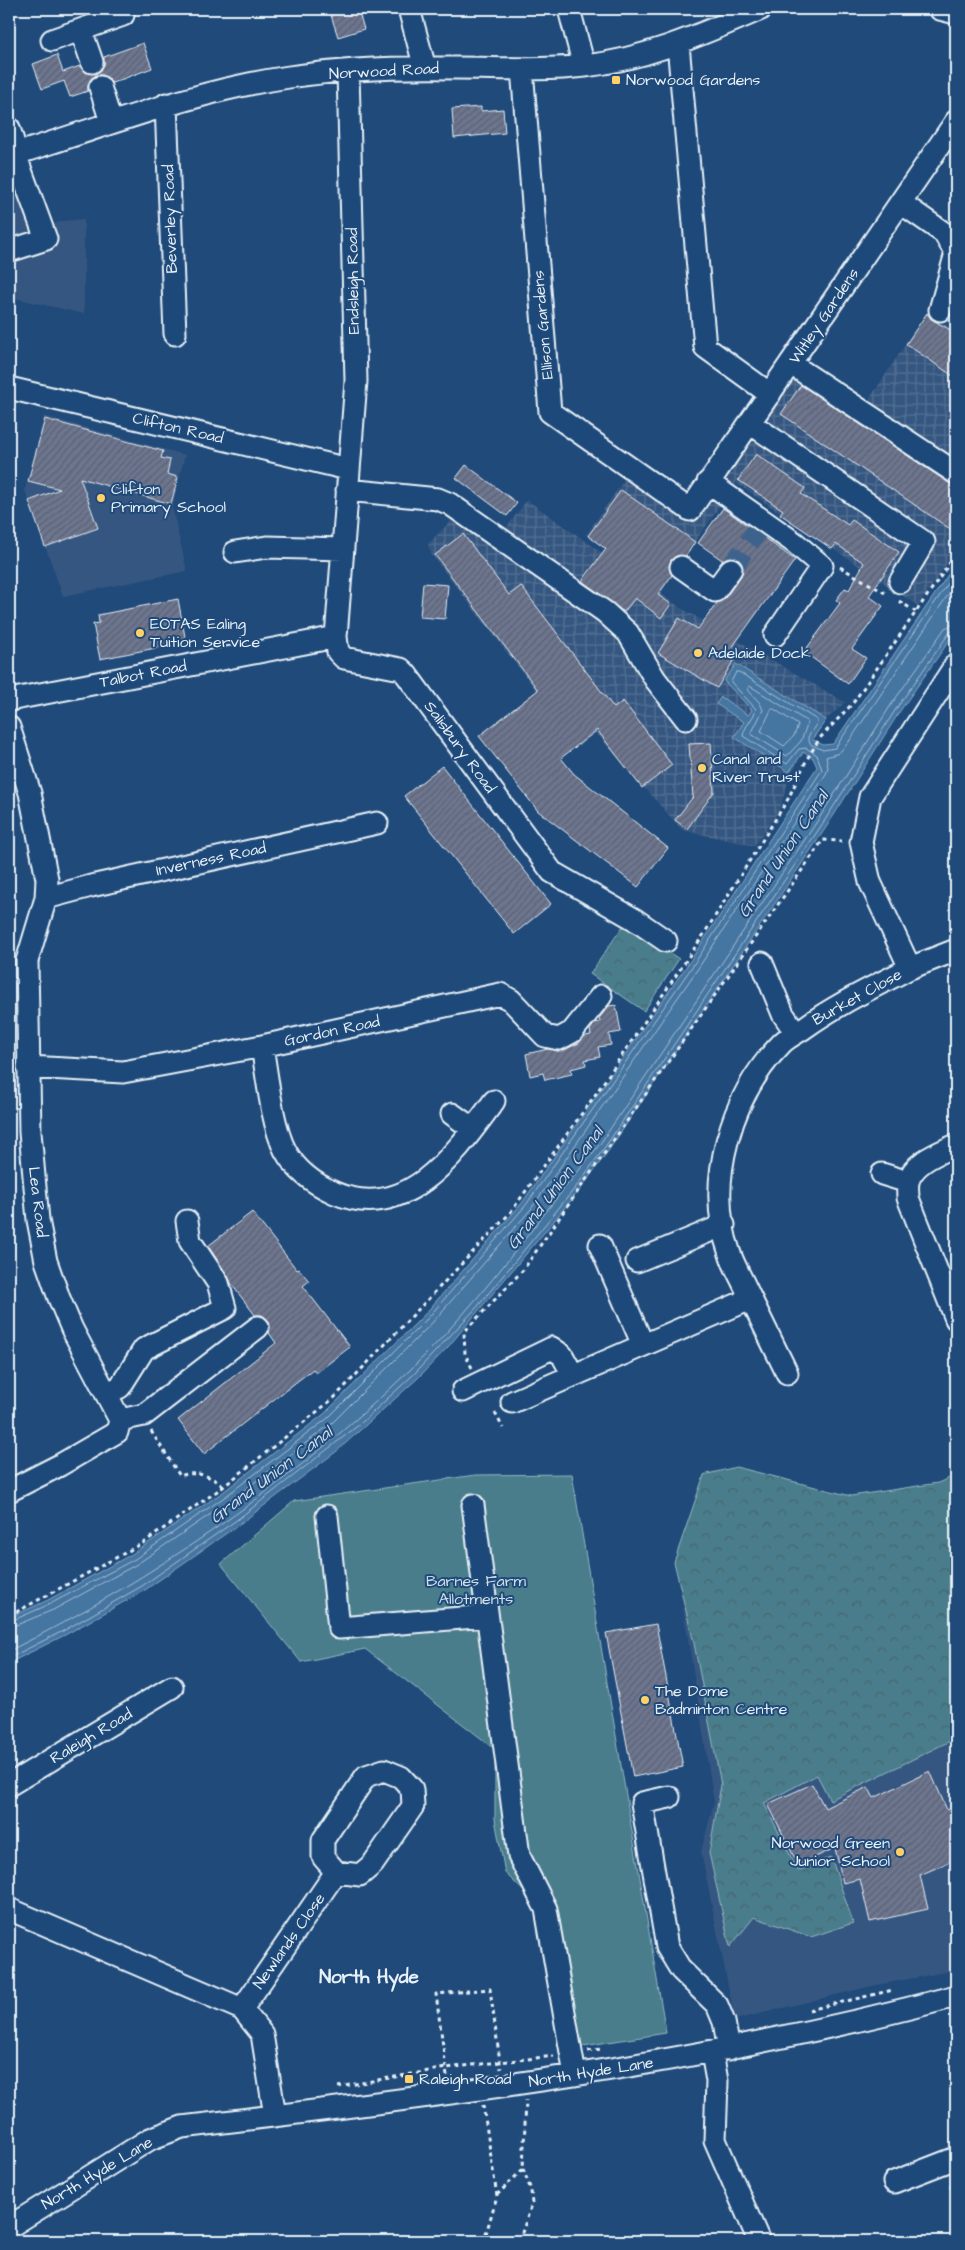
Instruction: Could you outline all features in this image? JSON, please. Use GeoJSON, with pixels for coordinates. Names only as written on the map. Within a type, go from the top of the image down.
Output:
{"type":"FeatureCollection","features":[{"type":"Feature","properties":{"kind":"street"},"geometry":{"type":"LineString","coordinates":[[409,9],[425,68]]}},
{"type":"Feature","properties":{"kind":"street"},"geometry":{"type":"LineString","coordinates":[[569,9],[584,66]]}},
{"type":"Feature","properties":{"kind":"street","name":"Norwood Road"},"geometry":{"type":"LineString","coordinates":[[14,155],[166,104],[238,85],[291,76],[348,72],[425,68],[522,69],[584,66],[636,56],[678,44],[761,9]]}},
{"type":"Feature","properties":{"kind":"street"},"geometry":{"type":"LineString","coordinates":[[940,9],[956,12]]}},
{"type":"Feature","properties":{"kind":"street"},"geometry":{"type":"LineString","coordinates":[[52,40],[123,16]]}},
{"type":"Feature","properties":{"kind":"street"},"geometry":{"type":"LineString","coordinates":[[81,30],[92,62]]}},
{"type":"Feature","properties":{"kind":"street"},"geometry":{"type":"LineString","coordinates":[[678,44],[705,347],[770,394]]}},
{"type":"Feature","properties":{"kind":"street","name":"Ellison Gardens"},"geometry":{"type":"LineString","coordinates":[[522,69],[550,412],[690,510]]}},
{"type":"Feature","properties":{"kind":"street","name":"Endsleigh Road"},"geometry":{"type":"LineString","coordinates":[[344,658],[338,652],[336,637],[356,381],[348,72]]}},
{"type":"Feature","properties":{"kind":"street"},"geometry":{"type":"LineString","coordinates":[[100,87],[111,122]]}},
{"type":"Feature","properties":{"kind":"street","name":"Beverley Road"},"geometry":{"type":"LineString","coordinates":[[166,104],[175,334]]}},
{"type":"Feature","properties":{"kind":"street","name":"Witley Gardens"},"geometry":{"type":"LineString","coordinates":[[690,510],[956,121]]}},
{"type":"Feature","properties":{"kind":"street"},"geometry":{"type":"LineString","coordinates":[[9,128],[14,155],[46,239],[9,251]]}},
{"type":"Feature","properties":{"kind":"street"},"geometry":{"type":"LineString","coordinates":[[901,203],[944,233],[956,253],[940,310]]}},
{"type":"Feature","properties":{"kind":"street"},"geometry":{"type":"LineString","coordinates":[[791,364],[956,472]]}},
{"type":"Feature","properties":{"kind":"street","name":"Clifton Road"},"geometry":{"type":"LineString","coordinates":[[9,388],[348,469]]}},
{"type":"Feature","properties":{"kind":"street"},"geometry":{"type":"LineString","coordinates":[[750,423],[924,542],[900,582]]}},
{"type":"Feature","properties":{"kind":"street"},"geometry":{"type":"LineString","coordinates":[[708,482],[762,525],[820,561],[822,566],[775,635]]}},
{"type":"Feature","properties":{"kind":"street"},"geometry":{"type":"LineString","coordinates":[[346,500],[438,499],[450,504],[605,612],[628,633],[655,679],[686,719]]}},
{"type":"Feature","properties":{"kind":"street"},"geometry":{"type":"LineString","coordinates":[[235,552],[267,546],[343,549]]}},
{"type":"Feature","properties":{"kind":"street"},"geometry":{"type":"LineString","coordinates":[[681,567],[715,591],[731,569]]}},
{"type":"Feature","properties":{"kind":"street","name":"Talbot Road"},"geometry":{"type":"LineString","coordinates":[[9,700],[336,637]]}},
{"type":"Feature","properties":{"kind":"street","name":"Salisbury Road"},"geometry":{"type":"LineString","coordinates":[[344,658],[400,669],[406,674],[552,872],[634,919],[666,941]]}},
{"type":"Feature","properties":{"kind":"street","name":"Burket Close"},"geometry":{"type":"LineString","coordinates":[[910,968],[870,882],[860,842],[870,797],[956,664]]}},
{"type":"Feature","properties":{"kind":"street","name":"Lea Road"},"geometry":{"type":"LineString","coordinates":[[9,728],[30,793],[47,879],[46,898],[18,962],[28,1067],[34,1180],[46,1261],[72,1329],[120,1423]]}},
{"type":"Feature","properties":{"kind":"street","name":"Inverness Road"},"geometry":{"type":"LineString","coordinates":[[46,898],[91,886],[377,823]]}},
{"type":"Feature","properties":{"kind":"street","name":"Burket Close"},"geometry":{"type":"LineString","coordinates":[[788,1373],[729,1253],[721,1210],[722,1165],[734,1119],[752,1080],[783,1042],[827,1011],[910,968],[956,950]]}},
{"type":"Feature","properties":{"kind":"street"},"geometry":{"type":"LineString","coordinates":[[762,963],[783,1014],[796,1033]]}},
{"type":"Feature","properties":{"kind":"street","name":"Gordon Road"},"geometry":{"type":"LineString","coordinates":[[28,1067],[123,1072],[262,1046],[500,994],[511,1000],[545,1036],[558,1039],[572,1032],[601,996]]}},
{"type":"Feature","properties":{"kind":"street"},"geometry":{"type":"LineString","coordinates":[[262,1046],[277,1124],[284,1149],[298,1170],[319,1186],[346,1198],[372,1200],[395,1196],[418,1186],[438,1170],[494,1101]]}},
{"type":"Feature","properties":{"kind":"street"},"geometry":{"type":"LineString","coordinates":[[452,1114],[473,1129]]}},
{"type":"Feature","properties":{"kind":"street"},"geometry":{"type":"LineString","coordinates":[[956,1145],[918,1166],[908,1182],[908,1198],[956,1319]]}},
{"type":"Feature","properties":{"kind":"street"},"geometry":{"type":"LineString","coordinates":[[882,1174],[908,1182]]}},
{"type":"Feature","properties":{"kind":"street"},"geometry":{"type":"LineString","coordinates":[[106,1394],[120,1387],[144,1349],[225,1308],[218,1283],[190,1241],[187,1221]]}},
{"type":"Feature","properties":{"kind":"street"},"geometry":{"type":"LineString","coordinates":[[637,1261],[724,1225]]}},
{"type":"Feature","properties":{"kind":"street"},"geometry":{"type":"LineString","coordinates":[[600,1245],[643,1345]]}},
{"type":"Feature","properties":{"kind":"street"},"geometry":{"type":"LineString","coordinates":[[512,1402],[741,1303],[749,1295]]}},
{"type":"Feature","properties":{"kind":"street"},"geometry":{"type":"LineString","coordinates":[[9,1491],[60,1465],[117,1432],[120,1423],[144,1415],[258,1326]]}},
{"type":"Feature","properties":{"kind":"street"},"geometry":{"type":"LineString","coordinates":[[471,1387],[552,1348],[562,1355],[568,1378]]}},
{"type":"Feature","properties":{"kind":"street"},"geometry":{"type":"LineString","coordinates":[[473,1504],[519,1856],[546,1909],[575,2075]]}},
{"type":"Feature","properties":{"kind":"street"},"geometry":{"type":"LineString","coordinates":[[327,1516],[339,1628],[487,1616]]}},
{"type":"Feature","properties":{"kind":"street","name":"Raleigh Road"},"geometry":{"type":"LineString","coordinates":[[9,1786],[172,1687]]}},
{"type":"Feature","properties":{"kind":"street"},"geometry":{"type":"LineString","coordinates":[[384,1770],[401,1776],[412,1789],[413,1806],[373,1864],[360,1875],[336,1872],[323,1857],[323,1840],[366,1776],[384,1770]]}},
{"type":"Feature","properties":{"kind":"street"},"geometry":{"type":"LineString","coordinates":[[669,1797],[642,1802],[666,1948],[681,1970],[716,2005],[724,2022],[717,2081],[715,2140],[759,2241]]}},
{"type":"Feature","properties":{"kind":"street","name":"Newlands Close"},"geometry":{"type":"LineString","coordinates":[[242,2009],[336,1872]]}},
{"type":"Feature","properties":{"kind":"street"},"geometry":{"type":"LineString","coordinates":[[9,1909],[242,2009],[262,2034],[275,2116]]}},
{"type":"Feature","properties":{"kind":"street","name":"North Hyde Lane"},"geometry":{"type":"LineString","coordinates":[[9,2227],[150,2139],[182,2127],[526,2082],[720,2051],[891,2014],[956,1996]]}},
{"type":"Feature","properties":{"kind":"street"},"geometry":{"type":"LineString","coordinates":[[894,2182],[956,2158]]}},
{"type":"Feature","properties":{"kind":"path"},"geometry":{"type":"LineString","coordinates":[[9,1616],[143,1543],[223,1487],[334,1398],[510,1212],[593,1098],[704,934],[788,799],[806,759],[820,738],[852,703],[956,554]]}},
{"type":"Feature","properties":{"kind":"path"},"geometry":{"type":"LineString","coordinates":[[822,566],[840,567],[916,612]]}},
{"type":"Feature","properties":{"kind":"path"},"geometry":{"type":"LineString","coordinates":[[503,1428],[471,1387],[465,1354],[464,1332],[523,1270],[823,840],[860,842]]}},
{"type":"Feature","properties":{"kind":"path"},"geometry":{"type":"LineString","coordinates":[[120,1423],[146,1424],[180,1476],[187,1473],[216,1478],[223,1487]]}},
{"type":"Feature","properties":{"kind":"path"},"geometry":{"type":"LineString","coordinates":[[807,2010],[900,1988]]}},
{"type":"Feature","properties":{"kind":"path"},"geometry":{"type":"LineString","coordinates":[[450,2092],[436,1994],[490,1989],[503,2085]]}},
{"type":"Feature","properties":{"kind":"path","name":"North Hyde Lane"},"geometry":{"type":"LineString","coordinates":[[330,2088],[446,2068],[557,2055]]}},
{"type":"Feature","properties":{"kind":"path"},"geometry":{"type":"LineString","coordinates":[[519,2241],[532,2204],[531,2190],[523,2169],[526,2082]]}},
{"type":"Feature","properties":{"kind":"path"},"geometry":{"type":"LineString","coordinates":[[481,2088],[497,2196],[485,2237],[488,2241]]}},
{"type":"Feature","properties":{"kind":"path"},"geometry":{"type":"LineString","coordinates":[[497,2196],[523,2169]]}},
{"type":"Feature","properties":{"kind":"path"},"geometry":{"type":"LineString","coordinates":[[956,2182],[950,2186],[956,2198]]}},
{"type":"Feature","properties":{"kind":"shaded area"},"geometry":{"type":"Polygon","coordinates":[[[9,157],[43,227],[63,221],[84,219],[84,314],[10,297],[9,299],[9,157]]]}},
{"type":"Feature","properties":{"kind":"shaded area"},"geometry":{"type":"Polygon","coordinates":[[[927,312],[956,332],[956,550],[918,606],[736,483],[662,589],[586,535],[631,470],[690,514],[795,364],[864,407],[927,312]]]}},
{"type":"Feature","properties":{"kind":"shaded area","name":"Clifton Primary School"},"geometry":{"type":"Polygon","coordinates":[[[44,416],[185,455],[172,507],[187,571],[63,596],[25,490],[44,416]]]}},
{"type":"Feature","properties":{"kind":"shaded area"},"geometry":{"type":"Polygon","coordinates":[[[527,500],[681,608],[845,702],[828,718],[791,773],[780,809],[754,846],[682,830],[596,733],[579,746],[431,554],[428,544],[455,517],[495,543],[527,500]]]}},
{"type":"Feature","properties":{"kind":"shaded area"},"geometry":{"type":"Polygon","coordinates":[[[735,1468],[849,1497],[941,1482],[956,1475],[956,1970],[872,1986],[735,2020],[701,1852],[714,1802],[676,1564],[704,1473],[735,1468]]]}},
{"type":"Feature","properties":{"kind":"green space"},"geometry":{"type":"Polygon","coordinates":[[[625,923],[679,959],[644,1011],[590,974],[625,923]]]}},
{"type":"Feature","properties":{"kind":"green space"},"geometry":{"type":"Polygon","coordinates":[[[736,1467],[851,1496],[938,1483],[956,1475],[956,1738],[830,1800],[817,1775],[764,1803],[798,1871],[831,1857],[853,1923],[811,1937],[754,1917],[730,1947],[709,1853],[721,1785],[694,1643],[674,1562],[704,1475],[736,1467]]]}},
{"type":"Feature","properties":{"kind":"green space","name":"Barnes Farm Allotments"},"geometry":{"type":"Polygon","coordinates":[[[572,1474],[666,2033],[564,2049],[539,1906],[505,1873],[495,1819],[495,1749],[365,1649],[301,1662],[221,1564],[294,1501],[475,1475],[572,1474]]]}},
{"type":"Feature","properties":{"kind":"water","name":"Grand Union Canal"},"geometry":{"type":"Polygon","coordinates":[[[956,563],[956,631],[900,711],[827,826],[609,1150],[579,1191],[448,1347],[418,1378],[337,1451],[241,1523],[145,1590],[65,1635],[9,1663],[9,1618],[48,1600],[132,1554],[223,1492],[324,1414],[424,1315],[522,1203],[690,961],[817,767],[813,758],[803,752],[789,772],[734,737],[744,722],[716,704],[721,697],[748,715],[752,710],[724,681],[736,664],[826,720],[812,739],[823,745],[833,744],[956,563]]]}},
{"type":"Feature","properties":{"kind":"building"},"geometry":{"type":"Polygon","coordinates":[[[329,9],[358,9],[364,29],[338,37],[329,9]]]}},
{"type":"Feature","properties":{"kind":"building"},"geometry":{"type":"Polygon","coordinates":[[[143,43],[152,68],[112,83],[103,75],[96,75],[88,84],[88,91],[70,97],[64,81],[42,89],[33,64],[57,55],[63,72],[80,66],[84,72],[96,74],[104,65],[104,57],[143,43]]]}},
{"type":"Feature","properties":{"kind":"building"},"geometry":{"type":"Polygon","coordinates":[[[481,107],[481,111],[503,109],[505,133],[454,138],[452,109],[481,107]]]}},
{"type":"Feature","properties":{"kind":"building"},"geometry":{"type":"Polygon","coordinates":[[[927,313],[931,319],[956,333],[956,378],[906,344],[927,313]]]}},
{"type":"Feature","properties":{"kind":"building"},"geometry":{"type":"Polygon","coordinates":[[[801,385],[949,483],[956,485],[956,533],[781,414],[801,385]]]}},
{"type":"Feature","properties":{"kind":"building"},"geometry":{"type":"Polygon","coordinates":[[[45,419],[163,451],[161,458],[170,460],[167,474],[178,477],[171,504],[80,478],[98,528],[45,547],[29,501],[60,489],[28,481],[45,419]]]}},
{"type":"Feature","properties":{"kind":"building"},"geometry":{"type":"Polygon","coordinates":[[[756,454],[805,488],[801,494],[848,525],[852,520],[899,552],[869,596],[883,606],[852,649],[866,658],[848,684],[804,652],[840,603],[836,600],[845,588],[849,590],[864,563],[836,544],[832,549],[780,514],[783,510],[738,480],[756,454]]]}},
{"type":"Feature","properties":{"kind":"building"},"geometry":{"type":"Polygon","coordinates":[[[466,465],[517,503],[507,516],[456,478],[466,465]]]}},
{"type":"Feature","properties":{"kind":"building"},"geometry":{"type":"Polygon","coordinates":[[[621,490],[695,542],[686,556],[676,556],[671,560],[669,566],[672,575],[658,595],[671,604],[661,618],[635,598],[624,612],[582,581],[606,549],[588,536],[621,490]]]}},
{"type":"Feature","properties":{"kind":"building"},"geometry":{"type":"Polygon","coordinates":[[[723,508],[795,560],[731,649],[738,653],[717,688],[658,653],[679,618],[698,629],[717,603],[725,598],[741,576],[743,564],[739,559],[732,557],[722,560],[698,543],[723,508]]]}},
{"type":"Feature","properties":{"kind":"building"},"geometry":{"type":"Polygon","coordinates":[[[463,534],[509,595],[521,586],[614,708],[623,701],[672,765],[642,788],[597,730],[561,758],[574,774],[668,848],[638,887],[538,811],[479,736],[538,690],[435,555],[463,534]]]}},
{"type":"Feature","properties":{"kind":"building"},"geometry":{"type":"Polygon","coordinates":[[[423,583],[448,585],[445,619],[420,617],[423,583]]]}},
{"type":"Feature","properties":{"kind":"building","name":"EOTAS Ealing Tuition Service"},"geometry":{"type":"Polygon","coordinates":[[[178,599],[186,642],[100,659],[93,624],[99,623],[98,615],[178,599]]]}},
{"type":"Feature","properties":{"kind":"building","name":"Canal and River Trust"},"geometry":{"type":"Polygon","coordinates":[[[711,743],[714,792],[687,829],[675,820],[693,797],[689,744],[711,743]]]}},
{"type":"Feature","properties":{"kind":"building"},"geometry":{"type":"Polygon","coordinates":[[[442,766],[551,904],[514,934],[404,796],[442,766]]]}},
{"type":"Feature","properties":{"kind":"building"},"geometry":{"type":"Polygon","coordinates":[[[616,1005],[621,1032],[609,1034],[611,1045],[598,1047],[600,1057],[585,1060],[586,1065],[571,1069],[572,1074],[545,1080],[543,1073],[530,1076],[526,1054],[548,1049],[564,1050],[579,1043],[585,1036],[591,1035],[590,1030],[595,1023],[600,1022],[599,1018],[609,1006],[616,1005]]]}},
{"type":"Feature","properties":{"kind":"building"},"geometry":{"type":"Polygon","coordinates":[[[252,1212],[297,1270],[299,1269],[309,1281],[303,1286],[350,1347],[316,1373],[313,1369],[204,1454],[178,1420],[276,1343],[269,1333],[270,1326],[268,1320],[262,1315],[255,1315],[232,1285],[208,1246],[252,1212]]]}},
{"type":"Feature","properties":{"kind":"building","name":"The Dome Badminton Centre"},"geometry":{"type":"Polygon","coordinates":[[[656,1624],[683,1767],[633,1777],[606,1633],[656,1624]]]}},
{"type":"Feature","properties":{"kind":"building","name":"Norwood Green Junior School"},"geometry":{"type":"Polygon","coordinates":[[[930,1771],[947,1810],[956,1806],[956,1859],[920,1875],[928,1909],[870,1922],[860,1879],[843,1883],[835,1848],[798,1865],[768,1804],[812,1784],[825,1808],[868,1787],[874,1798],[930,1771]]]}},
{"type":"Feature","properties":{"kind":"tunnel"},"geometry":{"type":"LineString","coordinates":[[731,569],[759,528]]}},
{"type":"Feature","properties":{"kind":"place","name":"Norwood Gardens"},"geometry":{"type":"Point","coordinates":[616,80]}},
{"type":"Feature","properties":{"kind":"place","name":"Clifton Primary School"},"geometry":{"type":"Point","coordinates":[101,498]}},
{"type":"Feature","properties":{"kind":"place","name":"EOTAS Ealing Tuition Service"},"geometry":{"type":"Point","coordinates":[140,633]}},
{"type":"Feature","properties":{"kind":"place","name":"Adelaide Dock"},"geometry":{"type":"Point","coordinates":[698,653]}},
{"type":"Feature","properties":{"kind":"place","name":"Canal and River Trust"},"geometry":{"type":"Point","coordinates":[702,768]}},
{"type":"Feature","properties":{"kind":"place","name":"The Dome Badminton Centre"},"geometry":{"type":"Point","coordinates":[645,1700]}},
{"type":"Feature","properties":{"kind":"place","name":"Norwood Green Junior School"},"geometry":{"type":"Point","coordinates":[900,1852]}},
{"type":"Feature","properties":{"kind":"place","name":"Raleigh Road"},"geometry":{"type":"Point","coordinates":[409,2079]}},
{"type":"Feature","properties":{"kind":"district","name":"North Hyde"},"geometry":{"type":"Point","coordinates":[369,1977]}}]}
